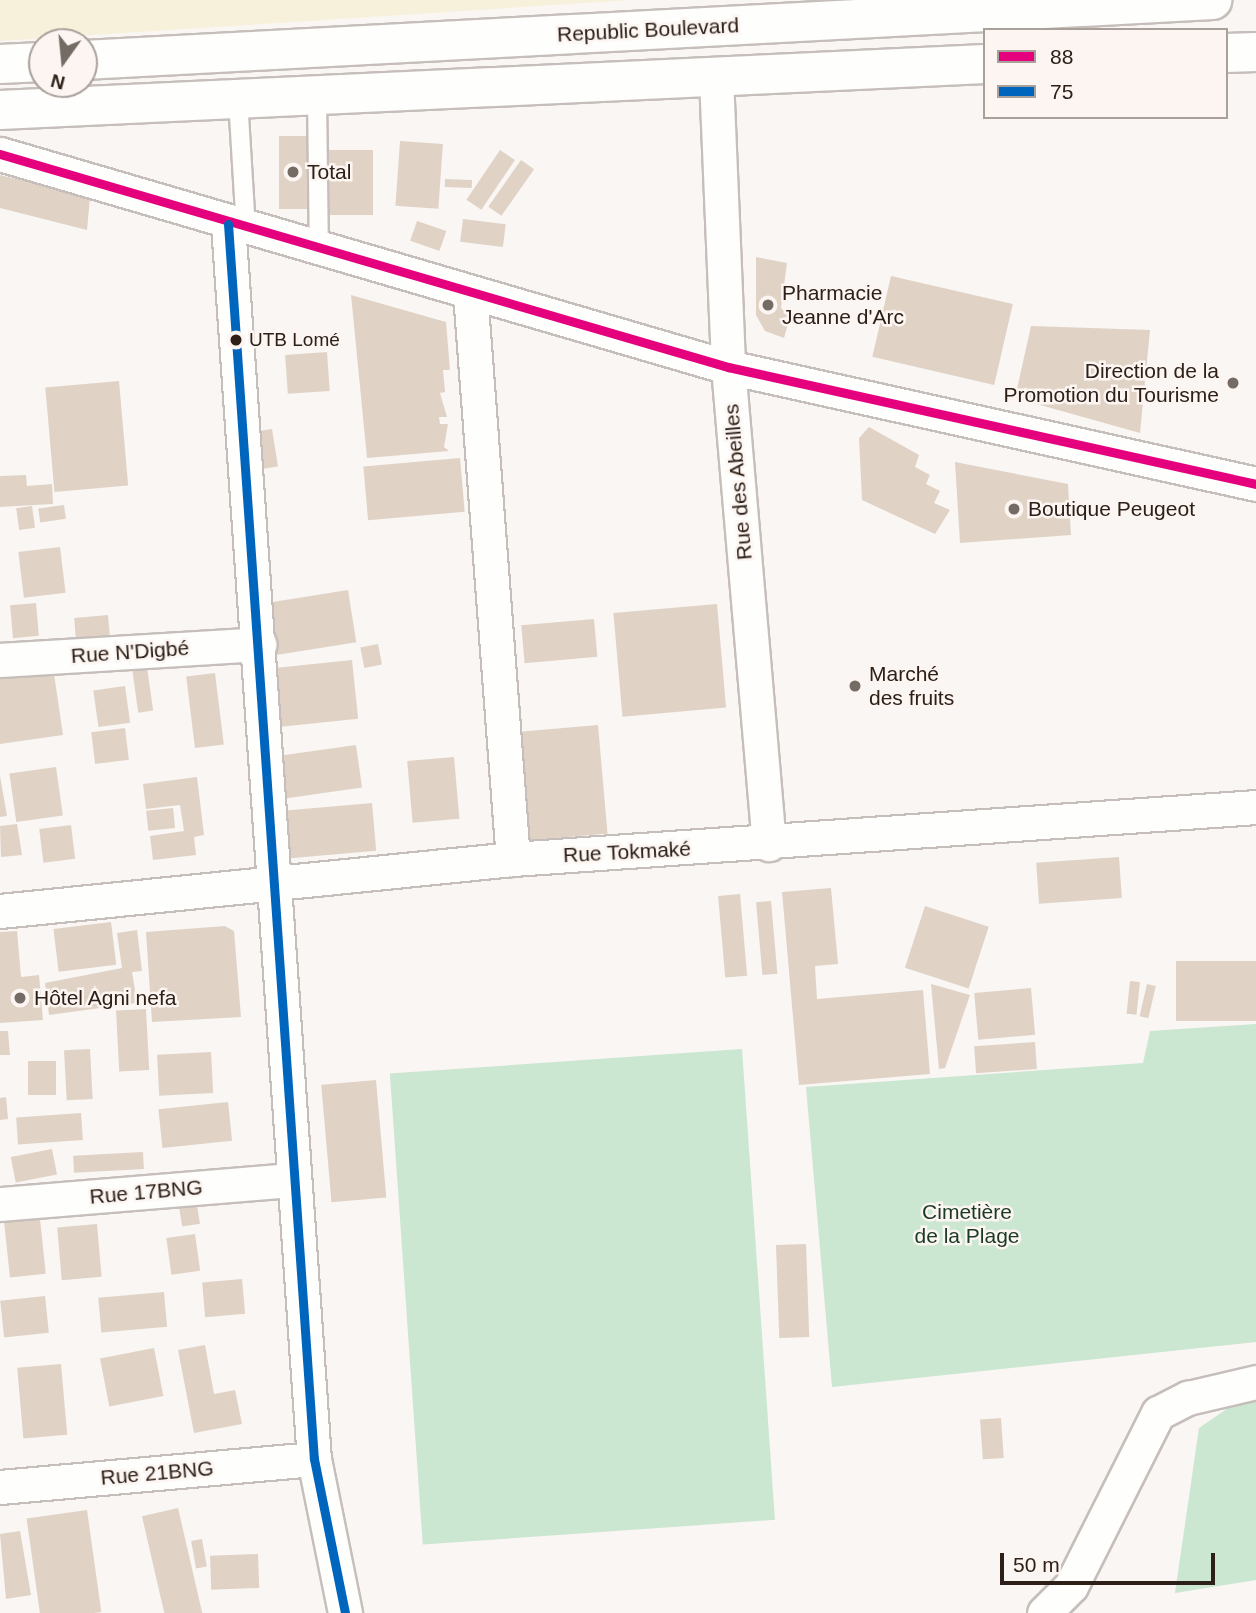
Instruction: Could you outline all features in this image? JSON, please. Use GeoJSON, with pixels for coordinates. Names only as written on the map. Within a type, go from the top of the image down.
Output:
{"type":"FeatureCollection","features":[{"type":"Feature","properties":{"kind":"highway","name":"Republic Boulevard"},"geometry":{"type":"LineString","coordinates":[[98,59],[1212,0]]}},
{"type":"Feature","properties":{"kind":"highway"},"geometry":{"type":"LineString","coordinates":[[1228,53],[1256,52]]}},
{"type":"Feature","properties":{"kind":"highway"},"geometry":{"type":"LineString","coordinates":[[0,64],[28,63]]}},
{"type":"Feature","properties":{"kind":"highway"},"geometry":{"type":"LineString","coordinates":[[0,110],[983,64]]}},
{"type":"Feature","properties":{"kind":"street","name":"Rue des Abeilles"},"geometry":{"type":"LineString","coordinates":[[716,77],[728,367],[769,844]]}},
{"type":"Feature","properties":{"kind":"street"},"geometry":{"type":"LineString","coordinates":[[0,154],[237,226],[728,367],[1256,484]]}},
{"type":"Feature","properties":{"kind":"street"},"geometry":{"type":"LineString","coordinates":[[237,226],[293,1180],[314,1459],[345,1613]]}},
{"type":"Feature","properties":{"kind":"street"},"geometry":{"type":"LineString","coordinates":[[470,293],[513,859]]}},
{"type":"Feature","properties":{"kind":"street","name":"Rue N'Digbé"},"geometry":{"type":"LineString","coordinates":[[0,660],[260,643]]}},
{"type":"Feature","properties":{"kind":"street","name":"Rue Tokmaké"},"geometry":{"type":"LineString","coordinates":[[0,911],[513,859],[769,844],[1256,807]]}},
{"type":"Feature","properties":{"kind":"street","name":"Rue 17BNG"},"geometry":{"type":"LineString","coordinates":[[0,1204],[293,1180]]}},
{"type":"Feature","properties":{"kind":"street"},"geometry":{"type":"LineString","coordinates":[[1044,1613],[1071,1586],[1158,1413],[1188,1398],[1256,1382]]}},
{"type":"Feature","properties":{"kind":"street","name":"Rue 21BNG"},"geometry":{"type":"LineString","coordinates":[[0,1487],[314,1459]]}},
{"type":"Feature","properties":{"kind":"lane"},"geometry":{"type":"LineString","coordinates":[[317,95],[319,249]]}},
{"type":"Feature","properties":{"kind":"lane"},"geometry":{"type":"LineString","coordinates":[[237,99],[237,226]]}},
{"type":"Feature","properties":{"kind":"green space","name":"Cimetière de la Plage"},"geometry":{"type":"Polygon","coordinates":[[[1256,1024],[1256,1342],[832,1387],[806,1087],[1143,1063],[1150,1031],[1256,1024]]]}},
{"type":"Feature","properties":{"kind":"green space"},"geometry":{"type":"Polygon","coordinates":[[[742,1049],[775,1520],[423,1544],[390,1074],[742,1049]]]}},
{"type":"Feature","properties":{"kind":"green space"},"geometry":{"type":"Polygon","coordinates":[[[1247,1395],[1256,1395],[1256,1580],[1175,1593],[1199,1428],[1247,1395]]]}},
{"type":"Feature","properties":{"kind":"sand"},"geometry":{"type":"Polygon","coordinates":[[[0,0],[632,0],[98,35],[98,28],[28,28],[28,39],[0,41],[0,0]]]}},
{"type":"Feature","properties":{"kind":"building","name":"Total"},"geometry":{"type":"Polygon","coordinates":[[[279,136],[308,136],[308,209],[279,209],[279,136]]]}},
{"type":"Feature","properties":{"kind":"building"},"geometry":{"type":"Polygon","coordinates":[[[400,141],[443,144],[438,209],[395,206],[400,141]]]}},
{"type":"Feature","properties":{"kind":"building"},"geometry":{"type":"Polygon","coordinates":[[[328,150],[373,150],[373,215],[328,215],[328,150]]]}},
{"type":"Feature","properties":{"kind":"building"},"geometry":{"type":"Polygon","coordinates":[[[500,150],[515,160],[481,210],[466,200],[500,150]]]}},
{"type":"Feature","properties":{"kind":"building"},"geometry":{"type":"Polygon","coordinates":[[[521,160],[534,169],[501,216],[488,207],[521,160]]]}},
{"type":"Feature","properties":{"kind":"building"},"geometry":{"type":"Polygon","coordinates":[[[0,175],[90,197],[87,230],[0,208],[0,175]]]}},
{"type":"Feature","properties":{"kind":"building"},"geometry":{"type":"Polygon","coordinates":[[[445,179],[472,180],[472,188],[445,187],[445,179]]]}},
{"type":"Feature","properties":{"kind":"building"},"geometry":{"type":"Polygon","coordinates":[[[463,219],[506,224],[503,247],[460,242],[463,219]]]}},
{"type":"Feature","properties":{"kind":"building"},"geometry":{"type":"Polygon","coordinates":[[[417,221],[446,231],[439,251],[410,241],[417,221]]]}},
{"type":"Feature","properties":{"kind":"building"},"geometry":{"type":"Polygon","coordinates":[[[756,257],[787,263],[781,308],[790,317],[784,338],[765,331],[756,315],[756,257]]]}},
{"type":"Feature","properties":{"kind":"building"},"geometry":{"type":"Polygon","coordinates":[[[891,276],[1013,304],[994,385],[872,357],[891,276]]]}},
{"type":"Feature","properties":{"kind":"building"},"geometry":{"type":"Polygon","coordinates":[[[351,295],[446,322],[450,370],[443,370],[445,392],[440,393],[447,417],[439,417],[440,424],[448,424],[444,447],[449,451],[367,458],[351,295]]]}},
{"type":"Feature","properties":{"kind":"building"},"geometry":{"type":"Polygon","coordinates":[[[1031,326],[1150,330],[1140,433],[1015,398],[1031,326]]]}},
{"type":"Feature","properties":{"kind":"building"},"geometry":{"type":"Polygon","coordinates":[[[327,352],[330,391],[288,394],[285,355],[327,352]]]}},
{"type":"Feature","properties":{"kind":"building"},"geometry":{"type":"Polygon","coordinates":[[[119,381],[128,486],[54,492],[45,387],[119,381]]]}},
{"type":"Feature","properties":{"kind":"building"},"geometry":{"type":"Polygon","coordinates":[[[869,427],[919,455],[915,467],[930,475],[926,484],[940,491],[934,503],[950,510],[935,534],[862,500],[859,438],[869,427]]]}},
{"type":"Feature","properties":{"kind":"building"},"geometry":{"type":"Polygon","coordinates":[[[272,429],[278,467],[254,470],[248,433],[272,429]]]}},
{"type":"Feature","properties":{"kind":"building"},"geometry":{"type":"Polygon","coordinates":[[[460,458],[465,512],[368,520],[363,466],[460,458]]]}},
{"type":"Feature","properties":{"kind":"building","name":"Boutique Peugeot"},"geometry":{"type":"Polygon","coordinates":[[[955,462],[1068,484],[1071,535],[960,543],[955,462]]]}},
{"type":"Feature","properties":{"kind":"building"},"geometry":{"type":"Polygon","coordinates":[[[26,475],[27,486],[52,484],[53,504],[0,507],[0,476],[26,475]]]}},
{"type":"Feature","properties":{"kind":"building"},"geometry":{"type":"Polygon","coordinates":[[[64,505],[66,519],[40,522],[38,509],[64,505]]]}},
{"type":"Feature","properties":{"kind":"building"},"geometry":{"type":"Polygon","coordinates":[[[32,506],[35,528],[19,530],[16,508],[32,506]]]}},
{"type":"Feature","properties":{"kind":"building"},"geometry":{"type":"Polygon","coordinates":[[[60,547],[66,593],[24,598],[18,552],[60,547]]]}},
{"type":"Feature","properties":{"kind":"building"},"geometry":{"type":"Polygon","coordinates":[[[348,590],[356,642],[268,656],[260,604],[348,590]]]}},
{"type":"Feature","properties":{"kind":"building"},"geometry":{"type":"Polygon","coordinates":[[[36,603],[39,636],[13,638],[10,605],[36,603]]]}},
{"type":"Feature","properties":{"kind":"building"},"geometry":{"type":"Polygon","coordinates":[[[717,604],[726,708],[622,717],[613,613],[717,604]]]}},
{"type":"Feature","properties":{"kind":"building"},"geometry":{"type":"Polygon","coordinates":[[[108,615],[110,639],[76,642],[74,618],[108,615]]]}},
{"type":"Feature","properties":{"kind":"building"},"geometry":{"type":"Polygon","coordinates":[[[594,619],[597,657],[525,663],[521,625],[594,619]]]}},
{"type":"Feature","properties":{"kind":"building"},"geometry":{"type":"Polygon","coordinates":[[[378,644],[382,665],[364,668],[360,647],[378,644]]]}},
{"type":"Feature","properties":{"kind":"building"},"geometry":{"type":"Polygon","coordinates":[[[352,660],[358,719],[279,727],[272,668],[352,660]]]}},
{"type":"Feature","properties":{"kind":"building"},"geometry":{"type":"Polygon","coordinates":[[[53,667],[63,735],[0,744],[0,673],[53,667]]]}},
{"type":"Feature","properties":{"kind":"building"},"geometry":{"type":"Polygon","coordinates":[[[147,667],[153,711],[138,713],[132,669],[147,667]]]}},
{"type":"Feature","properties":{"kind":"building"},"geometry":{"type":"Polygon","coordinates":[[[215,673],[224,744],[195,748],[186,677],[215,673]]]}},
{"type":"Feature","properties":{"kind":"building"},"geometry":{"type":"Polygon","coordinates":[[[125,686],[130,723],[98,727],[93,690],[125,686]]]}},
{"type":"Feature","properties":{"kind":"building"},"geometry":{"type":"Polygon","coordinates":[[[598,725],[607,834],[517,842],[507,733],[598,725]]]}},
{"type":"Feature","properties":{"kind":"building"},"geometry":{"type":"Polygon","coordinates":[[[125,728],[129,760],[95,764],[91,732],[125,728]]]}},
{"type":"Feature","properties":{"kind":"building"},"geometry":{"type":"Polygon","coordinates":[[[356,745],[362,788],[280,799],[274,757],[356,745]]]}},
{"type":"Feature","properties":{"kind":"building"},"geometry":{"type":"Polygon","coordinates":[[[454,757],[459,819],[413,823],[407,761],[454,757]]]}},
{"type":"Feature","properties":{"kind":"building"},"geometry":{"type":"Polygon","coordinates":[[[56,767],[63,816],[16,822],[9,774],[56,767]]]}},
{"type":"Feature","properties":{"kind":"building"},"geometry":{"type":"Polygon","coordinates":[[[0,776],[7,816],[0,817],[0,776]]]}},
{"type":"Feature","properties":{"kind":"building"},"geometry":{"type":"Polygon","coordinates":[[[197,777],[204,835],[194,837],[196,855],[153,860],[150,836],[184,831],[180,805],[146,809],[143,784],[197,777]]]}},
{"type":"Feature","properties":{"kind":"building"},"geometry":{"type":"Polygon","coordinates":[[[372,803],[376,851],[285,859],[280,811],[372,803]]]}},
{"type":"Feature","properties":{"kind":"building"},"geometry":{"type":"Polygon","coordinates":[[[173,808],[175,828],[148,831],[146,811],[173,808]]]}},
{"type":"Feature","properties":{"kind":"building"},"geometry":{"type":"Polygon","coordinates":[[[17,824],[22,855],[1,857],[0,826],[17,824]]]}},
{"type":"Feature","properties":{"kind":"building"},"geometry":{"type":"Polygon","coordinates":[[[71,825],[75,859],[43,863],[39,829],[71,825]]]}},
{"type":"Feature","properties":{"kind":"building"},"geometry":{"type":"Polygon","coordinates":[[[1119,857],[1122,898],[1039,904],[1036,863],[1119,857]]]}},
{"type":"Feature","properties":{"kind":"building"},"geometry":{"type":"Polygon","coordinates":[[[831,888],[838,964],[815,966],[817,999],[923,990],[930,1074],[799,1085],[782,892],[831,888]]]}},
{"type":"Feature","properties":{"kind":"building"},"geometry":{"type":"Polygon","coordinates":[[[740,894],[747,976],[725,978],[718,896],[740,894]]]}},
{"type":"Feature","properties":{"kind":"building"},"geometry":{"type":"Polygon","coordinates":[[[771,901],[777,974],[762,975],[756,902],[771,901]]]}},
{"type":"Feature","properties":{"kind":"building"},"geometry":{"type":"Polygon","coordinates":[[[925,906],[989,927],[969,989],[905,968],[925,906]]]}},
{"type":"Feature","properties":{"kind":"building"},"geometry":{"type":"Polygon","coordinates":[[[111,922],[116,965],[59,972],[53,929],[111,922]]]}},
{"type":"Feature","properties":{"kind":"building"},"geometry":{"type":"Polygon","coordinates":[[[225,926],[234,931],[241,1017],[152,1022],[146,932],[225,926]]]}},
{"type":"Feature","properties":{"kind":"building"},"geometry":{"type":"Polygon","coordinates":[[[137,930],[142,971],[132,972],[137,1003],[49,1015],[45,983],[122,968],[117,933],[137,930]]]}},
{"type":"Feature","properties":{"kind":"building","name":"Hôtel Agni nefa"},"geometry":{"type":"Polygon","coordinates":[[[17,931],[21,977],[39,975],[43,1020],[0,1023],[0,932],[17,931]]]}},
{"type":"Feature","properties":{"kind":"building"},"geometry":{"type":"Polygon","coordinates":[[[1176,961],[1256,961],[1256,1021],[1176,1021],[1176,961]]]}},
{"type":"Feature","properties":{"kind":"building"},"geometry":{"type":"Polygon","coordinates":[[[1130,981],[1140,982],[1136,1015],[1127,1014],[1130,981]]]}},
{"type":"Feature","properties":{"kind":"building"},"geometry":{"type":"Polygon","coordinates":[[[931,984],[970,995],[945,1068],[939,1069],[931,984]]]}},
{"type":"Feature","properties":{"kind":"building"},"geometry":{"type":"Polygon","coordinates":[[[1147,984],[1156,986],[1148,1018],[1140,1016],[1147,984]]]}},
{"type":"Feature","properties":{"kind":"building"},"geometry":{"type":"Polygon","coordinates":[[[1031,988],[1035,1035],[978,1040],[974,993],[1031,988]]]}},
{"type":"Feature","properties":{"kind":"building"},"geometry":{"type":"Polygon","coordinates":[[[146,1009],[149,1070],[119,1071],[116,1011],[146,1009]]]}},
{"type":"Feature","properties":{"kind":"building"},"geometry":{"type":"Polygon","coordinates":[[[0,1031],[8,1031],[10,1055],[0,1055],[0,1031]]]}},
{"type":"Feature","properties":{"kind":"building"},"geometry":{"type":"Polygon","coordinates":[[[1035,1042],[1037,1069],[976,1073],[974,1046],[1035,1042]]]}},
{"type":"Feature","properties":{"kind":"building"},"geometry":{"type":"Polygon","coordinates":[[[90,1049],[93,1099],[67,1100],[64,1050],[90,1049]]]}},
{"type":"Feature","properties":{"kind":"building"},"geometry":{"type":"Polygon","coordinates":[[[211,1052],[213,1093],[159,1096],[157,1055],[211,1052]]]}},
{"type":"Feature","properties":{"kind":"building"},"geometry":{"type":"Polygon","coordinates":[[[28,1061],[56,1061],[56,1095],[28,1095],[28,1061]]]}},
{"type":"Feature","properties":{"kind":"building"},"geometry":{"type":"Polygon","coordinates":[[[376,1080],[386,1198],[331,1202],[321,1085],[376,1080]]]}},
{"type":"Feature","properties":{"kind":"building"},"geometry":{"type":"Polygon","coordinates":[[[6,1097],[8,1119],[0,1120],[0,1098],[6,1097]]]}},
{"type":"Feature","properties":{"kind":"building"},"geometry":{"type":"Polygon","coordinates":[[[228,1102],[232,1141],[162,1148],[158,1109],[228,1102]]]}},
{"type":"Feature","properties":{"kind":"building"},"geometry":{"type":"Polygon","coordinates":[[[81,1113],[83,1140],[18,1144],[16,1118],[81,1113]]]}},
{"type":"Feature","properties":{"kind":"building"},"geometry":{"type":"Polygon","coordinates":[[[52,1149],[57,1175],[16,1183],[11,1157],[52,1149]]]}},
{"type":"Feature","properties":{"kind":"building"},"geometry":{"type":"Polygon","coordinates":[[[143,1152],[144,1169],[74,1173],[73,1156],[143,1152]]]}},
{"type":"Feature","properties":{"kind":"building"},"geometry":{"type":"Polygon","coordinates":[[[197,1205],[200,1224],[182,1227],[179,1208],[197,1205]]]}},
{"type":"Feature","properties":{"kind":"building"},"geometry":{"type":"Polygon","coordinates":[[[40,1219],[46,1274],[10,1277],[4,1223],[40,1219]]]}},
{"type":"Feature","properties":{"kind":"building"},"geometry":{"type":"Polygon","coordinates":[[[97,1224],[102,1277],[62,1280],[57,1227],[97,1224]]]}},
{"type":"Feature","properties":{"kind":"building"},"geometry":{"type":"Polygon","coordinates":[[[195,1234],[200,1271],[171,1275],[166,1238],[195,1234]]]}},
{"type":"Feature","properties":{"kind":"building"},"geometry":{"type":"Polygon","coordinates":[[[806,1244],[809,1337],[779,1338],[776,1245],[806,1244]]]}},
{"type":"Feature","properties":{"kind":"building"},"geometry":{"type":"Polygon","coordinates":[[[242,1279],[245,1314],[205,1317],[202,1282],[242,1279]]]}},
{"type":"Feature","properties":{"kind":"building"},"geometry":{"type":"Polygon","coordinates":[[[164,1292],[167,1327],[101,1333],[98,1298],[164,1292]]]}},
{"type":"Feature","properties":{"kind":"building"},"geometry":{"type":"Polygon","coordinates":[[[45,1296],[49,1333],[4,1338],[0,1301],[45,1296]]]}},
{"type":"Feature","properties":{"kind":"building"},"geometry":{"type":"Polygon","coordinates":[[[205,1345],[214,1394],[235,1390],[242,1424],[194,1433],[178,1350],[205,1345]]]}},
{"type":"Feature","properties":{"kind":"building"},"geometry":{"type":"Polygon","coordinates":[[[154,1348],[163,1396],[109,1407],[100,1358],[154,1348]]]}},
{"type":"Feature","properties":{"kind":"building"},"geometry":{"type":"Polygon","coordinates":[[[61,1364],[67,1435],[23,1439],[17,1368],[61,1364]]]}},
{"type":"Feature","properties":{"kind":"building"},"geometry":{"type":"Polygon","coordinates":[[[1001,1418],[1004,1458],[983,1459],[980,1419],[1001,1418]]]}},
{"type":"Feature","properties":{"kind":"building"},"geometry":{"type":"Polygon","coordinates":[[[178,1508],[202,1613],[164,1613],[142,1516],[178,1508]]]}},
{"type":"Feature","properties":{"kind":"building"},"geometry":{"type":"Polygon","coordinates":[[[87,1510],[101,1612],[40,1613],[27,1518],[87,1510]]]}},
{"type":"Feature","properties":{"kind":"building"},"geometry":{"type":"Polygon","coordinates":[[[20,1531],[31,1595],[6,1599],[0,1534],[20,1531]]]}},
{"type":"Feature","properties":{"kind":"building"},"geometry":{"type":"Polygon","coordinates":[[[202,1539],[207,1567],[196,1568],[191,1541],[202,1539]]]}},
{"type":"Feature","properties":{"kind":"building"},"geometry":{"type":"Polygon","coordinates":[[[258,1554],[259,1588],[211,1590],[210,1556],[258,1554]]]}},
{"type":"Feature","properties":{"kind":"transit line","name":"88"},"geometry":{"type":"LineString","coordinates":[[0,154],[728,367],[1256,484]]}},
{"type":"Feature","properties":{"kind":"transit line","name":"75"},"geometry":{"type":"LineString","coordinates":[[228,224],[314,1459],[345,1613]]}},
{"type":"Feature","properties":{"kind":"place","name":"Total"},"geometry":{"type":"Point","coordinates":[293,172]}},
{"type":"Feature","properties":{"kind":"place","name":"Pharmacie Jeanne d'Arc"},"geometry":{"type":"Point","coordinates":[768,305]}},
{"type":"Feature","properties":{"kind":"place","name":"UTB Lomé"},"geometry":{"type":"Point","coordinates":[236,340]}},
{"type":"Feature","properties":{"kind":"place","name":"Direction de la Promotion du Tourisme"},"geometry":{"type":"Point","coordinates":[1233,383]}},
{"type":"Feature","properties":{"kind":"place","name":"Boutique Peugeot"},"geometry":{"type":"Point","coordinates":[1014,509]}},
{"type":"Feature","properties":{"kind":"place","name":"Marché des fruits"},"geometry":{"type":"Point","coordinates":[855,686]}},
{"type":"Feature","properties":{"kind":"place","name":"Hôtel Agni nefa"},"geometry":{"type":"Point","coordinates":[20,998]}}]}
